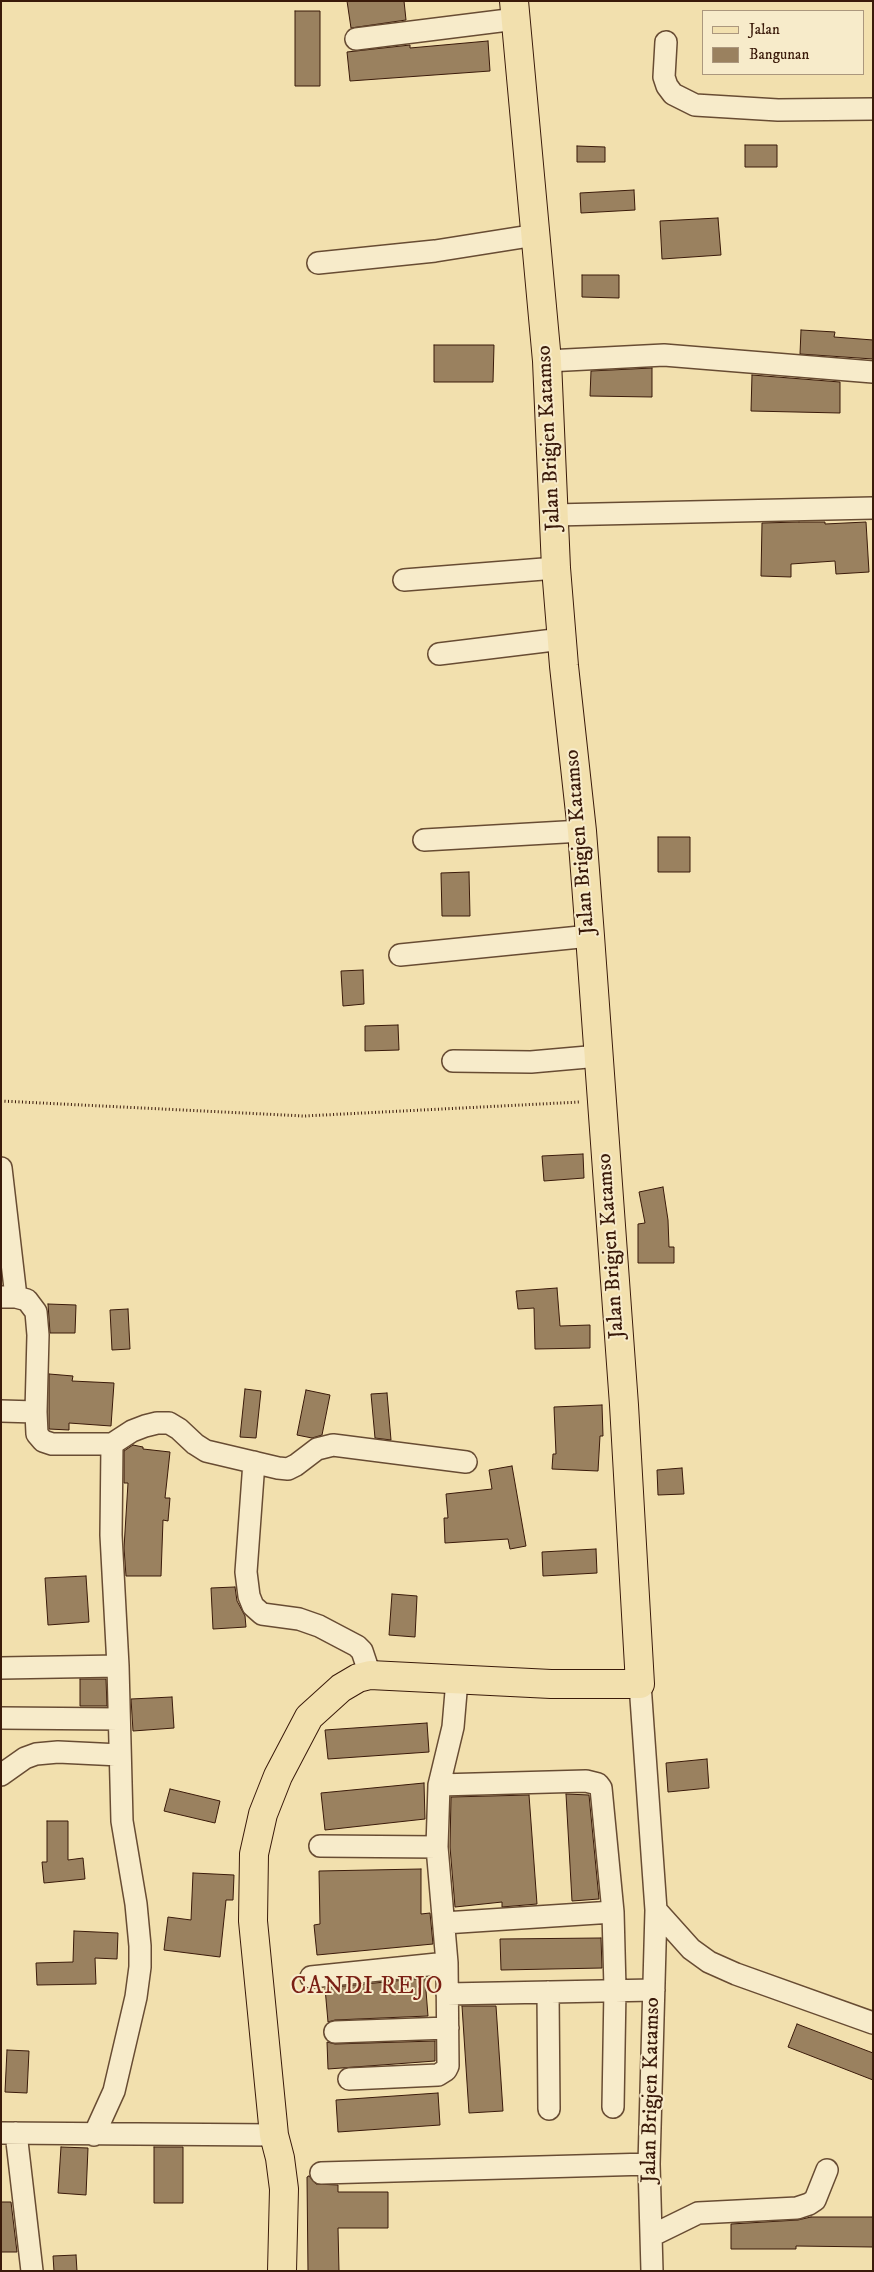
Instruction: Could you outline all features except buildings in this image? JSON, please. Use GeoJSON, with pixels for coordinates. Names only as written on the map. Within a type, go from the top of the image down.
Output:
{"type":"FeatureCollection","features":[{"type":"Feature","properties":{"kind":"main road","name":"Jalan Brigjen Katamso"},"geometry":{"type":"LineString","coordinates":[[515,10],[547,361],[556,568],[582,831],[590,936],[623,1395],[640,1684]]}},
{"type":"Feature","properties":{"kind":"main road"},"geometry":{"type":"LineString","coordinates":[[282,2271],[284,2189],[280,2158],[274,2135],[253,1921],[254,1854],[263,1814],[278,1776],[309,1717],[340,1688],[358,1678],[370,1675],[551,1684],[640,1684]]}},
{"type":"Feature","properties":{"kind":"street"},"geometry":{"type":"LineString","coordinates":[[356,39],[515,10]]}},
{"type":"Feature","properties":{"kind":"street"},"geometry":{"type":"LineString","coordinates":[[666,42],[664,77],[667,86],[673,94],[695,104],[795,110],[873,109]]}},
{"type":"Feature","properties":{"kind":"street"},"geometry":{"type":"LineString","coordinates":[[318,263],[435,251],[536,235]]}},
{"type":"Feature","properties":{"kind":"street"},"geometry":{"type":"LineString","coordinates":[[547,361],[664,355],[873,372]]}},
{"type":"Feature","properties":{"kind":"street"},"geometry":{"type":"LineString","coordinates":[[553,516],[873,508]]}},
{"type":"Feature","properties":{"kind":"street"},"geometry":{"type":"LineString","coordinates":[[404,580],[556,568]]}},
{"type":"Feature","properties":{"kind":"street"},"geometry":{"type":"LineString","coordinates":[[439,654],[562,639]]}},
{"type":"Feature","properties":{"kind":"street"},"geometry":{"type":"LineString","coordinates":[[424,840],[582,831]]}},
{"type":"Feature","properties":{"kind":"street"},"geometry":{"type":"LineString","coordinates":[[400,955],[590,936]]}},
{"type":"Feature","properties":{"kind":"street"},"geometry":{"type":"LineString","coordinates":[[453,1061],[531,1062],[598,1056]]}},
{"type":"Feature","properties":{"kind":"street"},"geometry":{"type":"LineString","coordinates":[[1,1168],[8,1297],[27,1300],[36,1312],[38,1335],[37,1434],[43,1441],[61,1445],[112,1444],[132,1431],[145,1426],[169,1423],[206,1451],[288,1469],[317,1449],[333,1445],[466,1462]]}},
{"type":"Feature","properties":{"kind":"street"},"geometry":{"type":"LineString","coordinates":[[1,1412],[36,1412]]}},
{"type":"Feature","properties":{"kind":"street"},"geometry":{"type":"LineString","coordinates":[[94,2134],[114,2091],[136,1998],[140,1967],[136,1904],[122,1820],[118,1666],[110,1535],[112,1444]]}},
{"type":"Feature","properties":{"kind":"street"},"geometry":{"type":"LineString","coordinates":[[254,1462],[246,1572],[249,1596],[253,1606],[262,1614],[299,1619],[319,1626],[357,1646],[362,1651],[370,1675]]}},
{"type":"Feature","properties":{"kind":"street"},"geometry":{"type":"LineString","coordinates":[[1,1668],[118,1666]]}},
{"type":"Feature","properties":{"kind":"street"},"geometry":{"type":"LineString","coordinates":[[349,2079],[442,2073],[446,2070],[449,2060],[447,1963],[437,1847],[439,1785],[453,1727],[457,1680]]}},
{"type":"Feature","properties":{"kind":"street","name":"Jalan Brigjen Katamso"},"geometry":{"type":"LineString","coordinates":[[640,1684],[656,1910],[650,2164],[652,2271]]}},
{"type":"Feature","properties":{"kind":"street"},"geometry":{"type":"LineString","coordinates":[[1,1718],[119,1719]]}},
{"type":"Feature","properties":{"kind":"street"},"geometry":{"type":"LineString","coordinates":[[1,1775],[25,1758],[36,1754],[58,1752],[120,1754]]}},
{"type":"Feature","properties":{"kind":"street"},"geometry":{"type":"LineString","coordinates":[[439,1785],[586,1781],[598,1784],[602,1791],[613,1912],[615,1989],[613,2107]]}},
{"type":"Feature","properties":{"kind":"street"},"geometry":{"type":"LineString","coordinates":[[320,1846],[437,1847]]}},
{"type":"Feature","properties":{"kind":"street"},"geometry":{"type":"LineString","coordinates":[[656,1910],[691,1949],[709,1962],[736,1974],[873,2023]]}},
{"type":"Feature","properties":{"kind":"street"},"geometry":{"type":"LineString","coordinates":[[444,1923],[613,1912]]}},
{"type":"Feature","properties":{"kind":"street"},"geometry":{"type":"LineString","coordinates":[[311,1977],[447,1963]]}},
{"type":"Feature","properties":{"kind":"street"},"geometry":{"type":"LineString","coordinates":[[447,1994],[615,1989],[654,1990]]}},
{"type":"Feature","properties":{"kind":"street"},"geometry":{"type":"LineString","coordinates":[[548,1992],[549,2109]]}},
{"type":"Feature","properties":{"kind":"street"},"geometry":{"type":"LineString","coordinates":[[335,2032],[448,2028]]}},
{"type":"Feature","properties":{"kind":"street"},"geometry":{"type":"LineString","coordinates":[[32,2271],[9,2133],[274,2135]]}},
{"type":"Feature","properties":{"kind":"street"},"geometry":{"type":"LineString","coordinates":[[321,2173],[650,2164]]}},
{"type":"Feature","properties":{"kind":"street"},"geometry":{"type":"LineString","coordinates":[[651,2236],[698,2212],[798,2208],[809,2204],[815,2200],[827,2170]]}},
{"type":"Feature","properties":{"kind":"path"},"geometry":{"type":"LineString","coordinates":[[1,1101],[304,1116],[602,1100]]}},
{"type":"Feature","properties":{"kind":"district","name":"CANDI REJO"},"geometry":{"type":"Point","coordinates":[367,1988]}}]}
